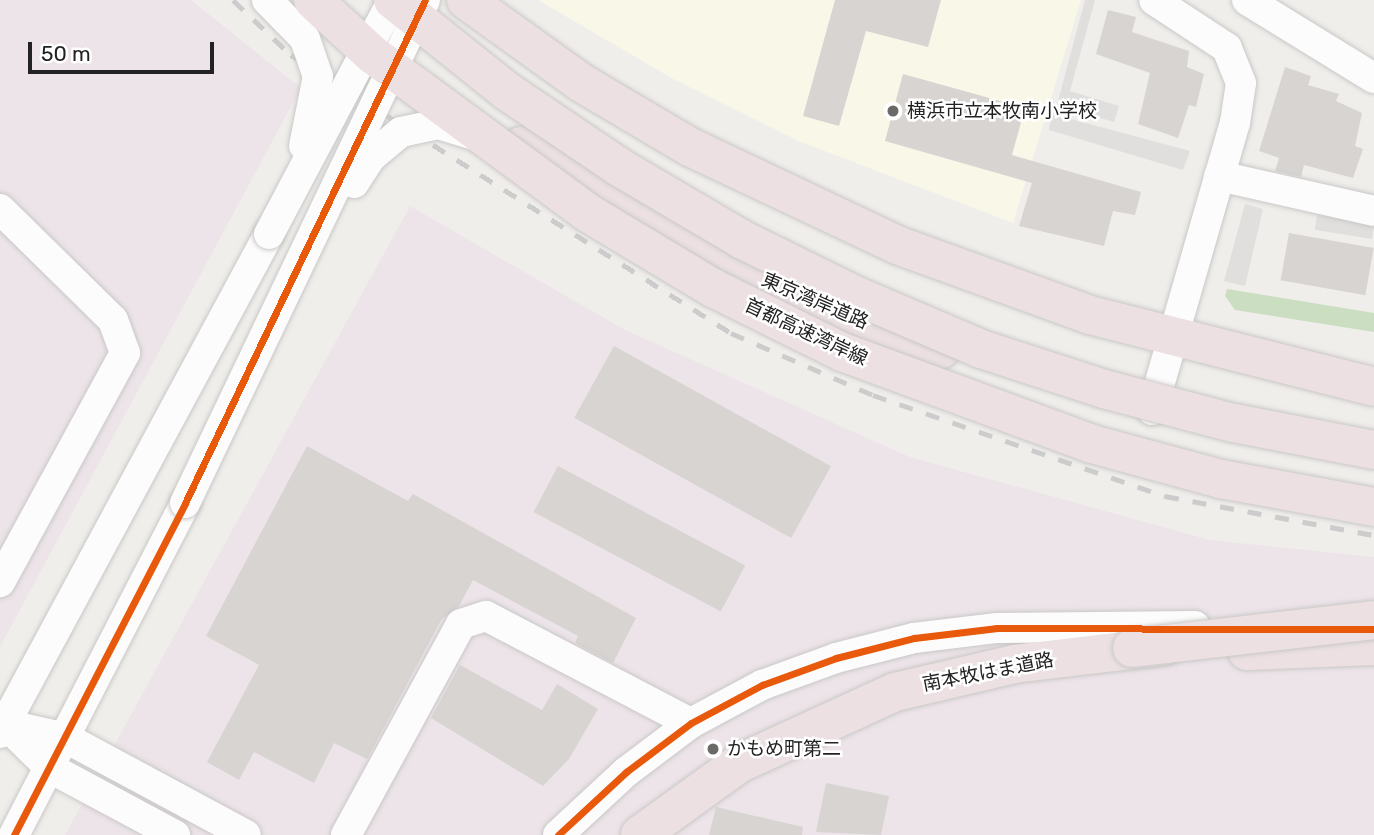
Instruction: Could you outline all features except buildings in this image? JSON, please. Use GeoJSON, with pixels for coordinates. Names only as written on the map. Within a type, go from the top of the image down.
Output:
{"type":"FeatureCollection","features":[{"type":"Feature","properties":{"kind":"highway","name":"東京湾岸道路"},"geometry":{"type":"LineString","coordinates":[[315,0],[526,149],[645,220],[814,304],[976,362],[1152,410],[1374,462]]}},
{"type":"Feature","properties":{"kind":"highway","name":"首都高速湾岸線"},"geometry":{"type":"LineString","coordinates":[[315,0],[373,55],[589,213],[713,288],[842,352],[1092,444],[1221,479],[1374,507]]}},
{"type":"Feature","properties":{"kind":"highway"},"geometry":{"type":"LineString","coordinates":[[393,0],[508,92],[619,167],[741,239],[857,296],[981,349],[1104,389],[1234,423],[1374,450]]}},
{"type":"Feature","properties":{"kind":"highway"},"geometry":{"type":"LineString","coordinates":[[466,0],[580,82],[690,148],[799,202],[1000,285],[1172,337],[1374,387]]}},
{"type":"Feature","properties":{"kind":"highway"},"geometry":{"type":"LineString","coordinates":[[1132,648],[1374,620]]}},
{"type":"Feature","properties":{"kind":"highway","name":"南本牧はま道路"},"geometry":{"type":"LineString","coordinates":[[640,835],[740,763],[854,707],[975,672],[1132,648],[1374,636]]}},
{"type":"Feature","properties":{"kind":"highway","name":"南本牧はま道路"},"geometry":{"type":"LineString","coordinates":[[656,835],[709,794],[783,752],[858,716],[937,691],[1133,659],[1374,646]]}},
{"type":"Feature","properties":{"kind":"street"},"geometry":{"type":"LineString","coordinates":[[267,0],[304,39],[318,76],[313,117],[268,234]]}},
{"type":"Feature","properties":{"kind":"street"},"geometry":{"type":"LineString","coordinates":[[2,728],[393,0]]}},
{"type":"Feature","properties":{"kind":"street"},"geometry":{"type":"LineString","coordinates":[[14,835],[185,503],[304,259],[425,0]]}},
{"type":"Feature","properties":{"kind":"street"},"geometry":{"type":"LineString","coordinates":[[1152,410],[1235,123],[1241,83],[1238,64],[1227,48],[1154,0]]}},
{"type":"Feature","properties":{"kind":"street"},"geometry":{"type":"LineString","coordinates":[[1247,0],[1374,78]]}},
{"type":"Feature","properties":{"kind":"street"},"geometry":{"type":"LineString","coordinates":[[304,259],[385,144],[401,132],[438,124],[473,134],[625,226],[698,263],[814,304]]}},
{"type":"Feature","properties":{"kind":"street"},"geometry":{"type":"LineString","coordinates":[[1219,176],[1374,211]]}},
{"type":"Feature","properties":{"kind":"street"},"geometry":{"type":"LineString","coordinates":[[0,209],[113,320],[125,353],[0,582]]}},
{"type":"Feature","properties":{"kind":"street"},"geometry":{"type":"LineString","coordinates":[[346,835],[461,624],[486,616],[691,723]]}},
{"type":"Feature","properties":{"kind":"street"},"geometry":{"type":"LineString","coordinates":[[558,835],[626,772],[691,723],[762,685],[836,658],[914,638],[1081,625],[1374,629]]}},
{"type":"Feature","properties":{"kind":"street"},"geometry":{"type":"LineString","coordinates":[[2,728],[66,738],[246,835]]}},
{"type":"Feature","properties":{"kind":"street"},"geometry":{"type":"LineString","coordinates":[[2,728],[50,768],[175,835]]}},
{"type":"Feature","properties":{"kind":"shaded area"},"geometry":{"type":"Polygon","coordinates":[[[0,0],[191,0],[301,88],[0,647],[0,0]]]}},
{"type":"Feature","properties":{"kind":"shaded area","name":"横浜市立本牧南小学校"},"geometry":{"type":"Polygon","coordinates":[[[538,0],[1081,0],[1013,223],[801,142],[675,80],[538,0]]]}},
{"type":"Feature","properties":{"kind":"shaded area"},"geometry":{"type":"Polygon","coordinates":[[[1085,0],[1095,0],[1070,91],[1119,106],[1114,122],[1057,105],[1085,0]]]}},
{"type":"Feature","properties":{"kind":"shaded area"},"geometry":{"type":"Polygon","coordinates":[[[1052,114],[1190,151],[1183,170],[1049,130],[1052,114]]]}},
{"type":"Feature","properties":{"kind":"shaded area"},"geometry":{"type":"Polygon","coordinates":[[[1245,204],[1263,209],[1245,286],[1224,281],[1245,204]]]}},
{"type":"Feature","properties":{"kind":"shaded area"},"geometry":{"type":"Polygon","coordinates":[[[410,206],[625,330],[910,457],[1210,540],[1374,557],[1374,835],[65,835],[410,206]]]}},
{"type":"Feature","properties":{"kind":"shaded area"},"geometry":{"type":"Polygon","coordinates":[[[1317,215],[1374,224],[1372,239],[1315,230],[1317,215]]]}},
{"type":"Feature","properties":{"kind":"green space"},"geometry":{"type":"Polygon","coordinates":[[[1227,289],[1374,313],[1374,332],[1235,310],[1225,296],[1227,289]]]}},
{"type":"Feature","properties":{"kind":"railway"},"geometry":{"type":"LineString","coordinates":[[233,0],[291,55],[731,333],[873,395],[1165,496],[1374,535]]}},
{"type":"Feature","properties":{"kind":"cycle path"},"geometry":{"type":"LineString","coordinates":[[14,835],[185,503],[425,0]]}},
{"type":"Feature","properties":{"kind":"cycle path"},"geometry":{"type":"LineString","coordinates":[[558,835],[626,772],[691,723],[762,685],[836,658],[914,638],[997,628],[1374,629]]}},
{"type":"Feature","properties":{"kind":"place","name":"横浜市立本牧南小学校"},"geometry":{"type":"Point","coordinates":[893,111]}},
{"type":"Feature","properties":{"kind":"place","name":"かもめ町第二"},"geometry":{"type":"Point","coordinates":[713,749]}}]}
